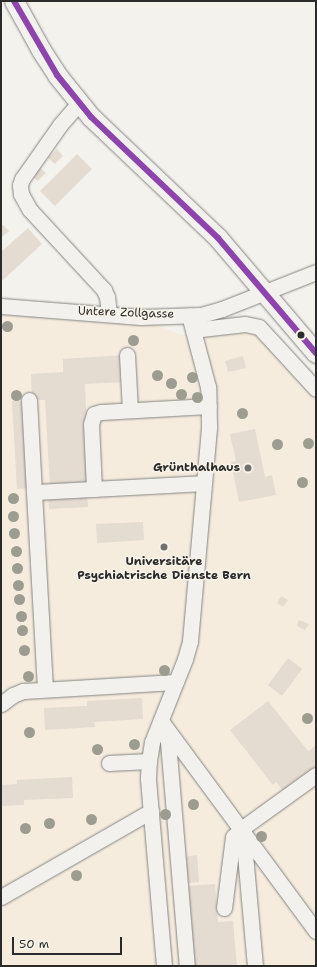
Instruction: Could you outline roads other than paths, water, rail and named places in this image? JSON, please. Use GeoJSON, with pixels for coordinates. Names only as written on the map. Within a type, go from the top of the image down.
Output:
{"type":"FeatureCollection","features":[{"type":"Feature","properties":{"kind":"main road"},"geometry":{"type":"LineString","coordinates":[[14,1],[41,50],[79,103],[124,150],[218,238],[316,353]]}},
{"type":"Feature","properties":{"kind":"street"},"geometry":{"type":"LineString","coordinates":[[79,103],[60,125],[22,179],[20,185],[21,194],[30,210],[104,290],[107,297],[109,314]]}},
{"type":"Feature","properties":{"kind":"street","name":"Untere Zollgasse"},"geometry":{"type":"LineString","coordinates":[[1,306],[141,317],[188,315],[212,312],[316,272]]}},
{"type":"Feature","properties":{"kind":"street"},"geometry":{"type":"LineString","coordinates":[[164,966],[151,811],[149,761],[152,742],[164,725],[190,640],[209,406],[208,387],[188,315]]}},
{"type":"Feature","properties":{"kind":"street"},"geometry":{"type":"LineString","coordinates":[[193,330],[245,324],[259,327],[316,389]]}},
{"type":"Feature","properties":{"kind":"street"},"geometry":{"type":"LineString","coordinates":[[127,355],[130,410]]}},
{"type":"Feature","properties":{"kind":"street"},"geometry":{"type":"LineString","coordinates":[[29,400],[45,689]]}},
{"type":"Feature","properties":{"kind":"street"},"geometry":{"type":"LineString","coordinates":[[94,489],[91,417],[98,412],[209,406]]}},
{"type":"Feature","properties":{"kind":"street"},"geometry":{"type":"LineString","coordinates":[[34,492],[203,483]]}},
{"type":"Feature","properties":{"kind":"street"},"geometry":{"type":"LineString","coordinates":[[1,704],[13,695],[23,691],[176,682]]}},
{"type":"Feature","properties":{"kind":"street"},"geometry":{"type":"LineString","coordinates":[[164,725],[316,931]]}},
{"type":"Feature","properties":{"kind":"street"},"geometry":{"type":"LineString","coordinates":[[164,725],[187,966]]}},
{"type":"Feature","properties":{"kind":"street"},"geometry":{"type":"LineString","coordinates":[[109,763],[149,761]]}},
{"type":"Feature","properties":{"kind":"street"},"geometry":{"type":"LineString","coordinates":[[224,908],[233,837],[316,775]]}},
{"type":"Feature","properties":{"kind":"street"},"geometry":{"type":"LineString","coordinates":[[1,897],[151,811]]}},
{"type":"Feature","properties":{"kind":"street"},"geometry":{"type":"LineString","coordinates":[[241,830],[254,966]]}},
{"type":"Feature","properties":{"kind":"place","name":"Grünthalhaus"},"geometry":{"type":"Point","coordinates":[248,468]}},
{"type":"Feature","properties":{"kind":"place","name":"Universitäre Psychiatrische Dienste Bern"},"geometry":{"type":"Point","coordinates":[164,547]}}]}
